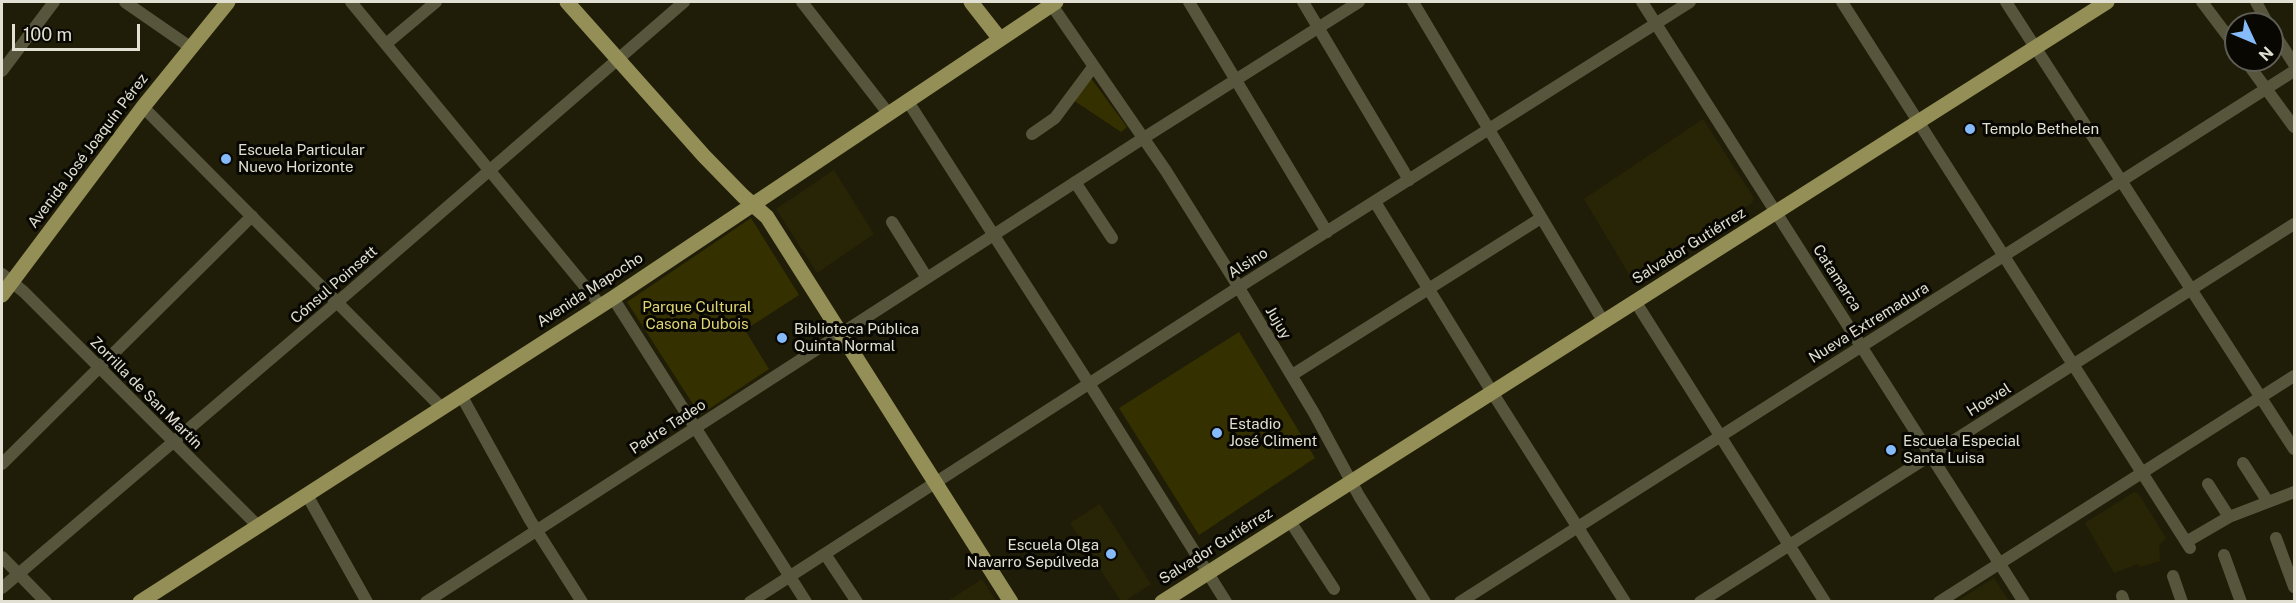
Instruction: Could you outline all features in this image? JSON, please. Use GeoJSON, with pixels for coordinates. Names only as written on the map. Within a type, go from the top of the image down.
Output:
{"type":"FeatureCollection","features":[{"type":"Feature","properties":{"kind":"main road","name":"Avenida José Joaquín Pérez"},"geometry":{"type":"LineString","coordinates":[[2,295],[7,278],[228,2]]}},
{"type":"Feature","properties":{"kind":"main road"},"geometry":{"type":"LineString","coordinates":[[567,2],[704,156],[772,223],[1011,602]]}},
{"type":"Feature","properties":{"kind":"main road"},"geometry":{"type":"LineString","coordinates":[[971,2],[1000,39]]}},
{"type":"Feature","properties":{"kind":"main road","name":"Salvador Gutiérrez"},"geometry":{"type":"LineString","coordinates":[[1162,602],[2107,2]]}},
{"type":"Feature","properties":{"kind":"main road","name":"Avenida Mapocho"},"geometry":{"type":"LineString","coordinates":[[145,600],[607,302],[1053,3]]}},
{"type":"Feature","properties":{"kind":"street"},"geometry":{"type":"LineString","coordinates":[[2,71],[54,2]]}},
{"type":"Feature","properties":{"kind":"street"},"geometry":{"type":"LineString","coordinates":[[125,2],[190,47]]}},
{"type":"Feature","properties":{"kind":"street"},"geometry":{"type":"LineString","coordinates":[[351,2],[490,171],[607,302],[696,427],[806,602]]}},
{"type":"Feature","properties":{"kind":"street"},"geometry":{"type":"LineString","coordinates":[[386,44],[436,2]]}},
{"type":"Feature","properties":{"kind":"street","name":"Cónsul Poinsett"},"geometry":{"type":"LineString","coordinates":[[2,588],[338,302],[684,2]]}},
{"type":"Feature","properties":{"kind":"street"},"geometry":{"type":"LineString","coordinates":[[802,2],[888,113]]}},
{"type":"Feature","properties":{"kind":"street"},"geometry":{"type":"LineString","coordinates":[[1189,2],[1327,232]]}},
{"type":"Feature","properties":{"kind":"street"},"geometry":{"type":"LineString","coordinates":[[1303,2],[1409,180]]}},
{"type":"Feature","properties":{"kind":"street","name":"Padre Tadeo"},"geometry":{"type":"LineString","coordinates":[[426,602],[1075,182],[1359,2]]}},
{"type":"Feature","properties":{"kind":"street"},"geometry":{"type":"LineString","coordinates":[[1413,2],[1603,321]]}},
{"type":"Feature","properties":{"kind":"street","name":"Catamarca"},"geometry":{"type":"LineString","coordinates":[[1642,2],[2024,602]]}},
{"type":"Feature","properties":{"kind":"street","name":"Alsino"},"geometry":{"type":"LineString","coordinates":[[750,602],[1239,287],[1690,2]]}},
{"type":"Feature","properties":{"kind":"street"},"geometry":{"type":"LineString","coordinates":[[1842,2],[2188,545],[2229,517],[2295,492]]}},
{"type":"Feature","properties":{"kind":"street"},"geometry":{"type":"LineString","coordinates":[[2007,2],[2295,449]]}},
{"type":"Feature","properties":{"kind":"street"},"geometry":{"type":"LineString","coordinates":[[2202,2],[2224,31]]}},
{"type":"Feature","properties":{"kind":"street","name":"Jujuy"},"geometry":{"type":"LineString","coordinates":[[1053,3],[1142,139],[1166,171],[1239,287],[1425,602]]}},
{"type":"Feature","properties":{"kind":"street"},"geometry":{"type":"LineString","coordinates":[[2284,48],[2295,64]]}},
{"type":"Feature","properties":{"kind":"street"},"geometry":{"type":"LineString","coordinates":[[1032,135],[1055,118],[1094,67]]}},
{"type":"Feature","properties":{"kind":"street","name":"Nueva Extremadura"},"geometry":{"type":"LineString","coordinates":[[1460,602],[2295,71]]}},
{"type":"Feature","properties":{"kind":"street"},"geometry":{"type":"LineString","coordinates":[[2254,72],[2295,127]]}},
{"type":"Feature","properties":{"kind":"street"},"geometry":{"type":"LineString","coordinates":[[907,100],[1226,602]]}},
{"type":"Feature","properties":{"kind":"street"},"geometry":{"type":"LineString","coordinates":[[143,106],[442,408]]}},
{"type":"Feature","properties":{"kind":"street"},"geometry":{"type":"LineString","coordinates":[[1075,182],[1112,238]]}},
{"type":"Feature","properties":{"kind":"street"},"geometry":{"type":"LineString","coordinates":[[1375,202],[1625,602]]}},
{"type":"Feature","properties":{"kind":"street"},"geometry":{"type":"LineString","coordinates":[[2,464],[252,216]]}},
{"type":"Feature","properties":{"kind":"street"},"geometry":{"type":"LineString","coordinates":[[1292,375],[1542,218]]}},
{"type":"Feature","properties":{"kind":"street"},"geometry":{"type":"LineString","coordinates":[[892,222],[927,278]]}},
{"type":"Feature","properties":{"kind":"street","name":"Hoevel"},"geometry":{"type":"LineString","coordinates":[[1700,602],[2295,224]]}},
{"type":"Feature","properties":{"kind":"street","name":"Zorrilla de San Martín"},"geometry":{"type":"LineString","coordinates":[[7,278],[258,526]]}},
{"type":"Feature","properties":{"kind":"street"},"geometry":{"type":"LineString","coordinates":[[1635,302],[1825,602]]}},
{"type":"Feature","properties":{"kind":"street"},"geometry":{"type":"LineString","coordinates":[[1939,602],[2295,376]]}},
{"type":"Feature","properties":{"kind":"street"},"geometry":{"type":"LineString","coordinates":[[461,395],[537,530],[582,602]]}},
{"type":"Feature","properties":{"kind":"street"},"geometry":{"type":"LineString","coordinates":[[2243,463],[2268,502]]}},
{"type":"Feature","properties":{"kind":"street"},"geometry":{"type":"LineString","coordinates":[[2208,484],[2229,517]]}},
{"type":"Feature","properties":{"kind":"street"},"geometry":{"type":"LineString","coordinates":[[307,495],[367,602]]}},
{"type":"Feature","properties":{"kind":"street","name":"Salvador Gutiérrez"},"geometry":{"type":"LineString","coordinates":[[1290,520],[1334,589]]}},
{"type":"Feature","properties":{"kind":"street"},"geometry":{"type":"LineString","coordinates":[[2276,538],[2295,587]]}},
{"type":"Feature","properties":{"kind":"street"},"geometry":{"type":"LineString","coordinates":[[825,554],[856,602]]}},
{"type":"Feature","properties":{"kind":"street"},"geometry":{"type":"LineString","coordinates":[[2224,555],[2241,602]]}},
{"type":"Feature","properties":{"kind":"street"},"geometry":{"type":"LineString","coordinates":[[2,557],[46,602]]}},
{"type":"Feature","properties":{"kind":"street"},"geometry":{"type":"LineString","coordinates":[[2173,576],[2182,602]]}},
{"type":"Feature","properties":{"kind":"shaded area"},"geometry":{"type":"Polygon","coordinates":[[[1703,119],[1754,198],[1752,203],[1632,279],[1584,199],[1703,119]]]}},
{"type":"Feature","properties":{"kind":"shaded area"},"geometry":{"type":"Polygon","coordinates":[[[834,170],[874,234],[817,273],[776,209],[834,170]]]}},
{"type":"Feature","properties":{"kind":"shaded area"},"geometry":{"type":"Polygon","coordinates":[[[2134,492],[2138,493],[2166,538],[2159,546],[2160,561],[2140,567],[2138,564],[2114,573],[2085,523],[2134,492]]]}},
{"type":"Feature","properties":{"kind":"shaded area","name":"Escuela Olga Navarro Sepúlveda"},"geometry":{"type":"Polygon","coordinates":[[[1100,504],[1151,584],[1125,601],[1121,601],[1070,523],[1100,504]]]}},
{"type":"Feature","properties":{"kind":"shaded area"},"geometry":{"type":"Polygon","coordinates":[[[1994,578],[2009,601],[1957,601],[1994,578]]]}},
{"type":"Feature","properties":{"kind":"shaded area"},"geometry":{"type":"Polygon","coordinates":[[[982,579],[996,601],[948,601],[982,579]]]}},
{"type":"Feature","properties":{"kind":"green space"},"geometry":{"type":"Polygon","coordinates":[[[1090,77],[1127,127],[1121,132],[1073,100],[1090,77]]]}},
{"type":"Feature","properties":{"kind":"green space","name":"Parque Cultural Casona Dubois"},"geometry":{"type":"Polygon","coordinates":[[[751,218],[799,295],[745,330],[769,369],[700,415],[627,302],[751,218]]]}},
{"type":"Feature","properties":{"kind":"green space","name":"Estadio José Climent"},"geometry":{"type":"Polygon","coordinates":[[[1239,332],[1315,458],[1199,535],[1119,408],[1239,332]]]}},
{"type":"Feature","properties":{"kind":"place","name":"Templo Bethelen"},"geometry":{"type":"Point","coordinates":[1970,129]}},
{"type":"Feature","properties":{"kind":"place","name":"Escuela Particular Nuevo Horizonte"},"geometry":{"type":"Point","coordinates":[226,159]}},
{"type":"Feature","properties":{"kind":"place","name":"Biblioteca Pública Quinta Normal"},"geometry":{"type":"Point","coordinates":[782,338]}},
{"type":"Feature","properties":{"kind":"place","name":"Estadio José Climent"},"geometry":{"type":"Point","coordinates":[1217,433]}},
{"type":"Feature","properties":{"kind":"place","name":"Escuela Especial Santa Luisa"},"geometry":{"type":"Point","coordinates":[1891,450]}},
{"type":"Feature","properties":{"kind":"place","name":"Escuela Olga Navarro Sepúlveda"},"geometry":{"type":"Point","coordinates":[1111,554]}}]}
